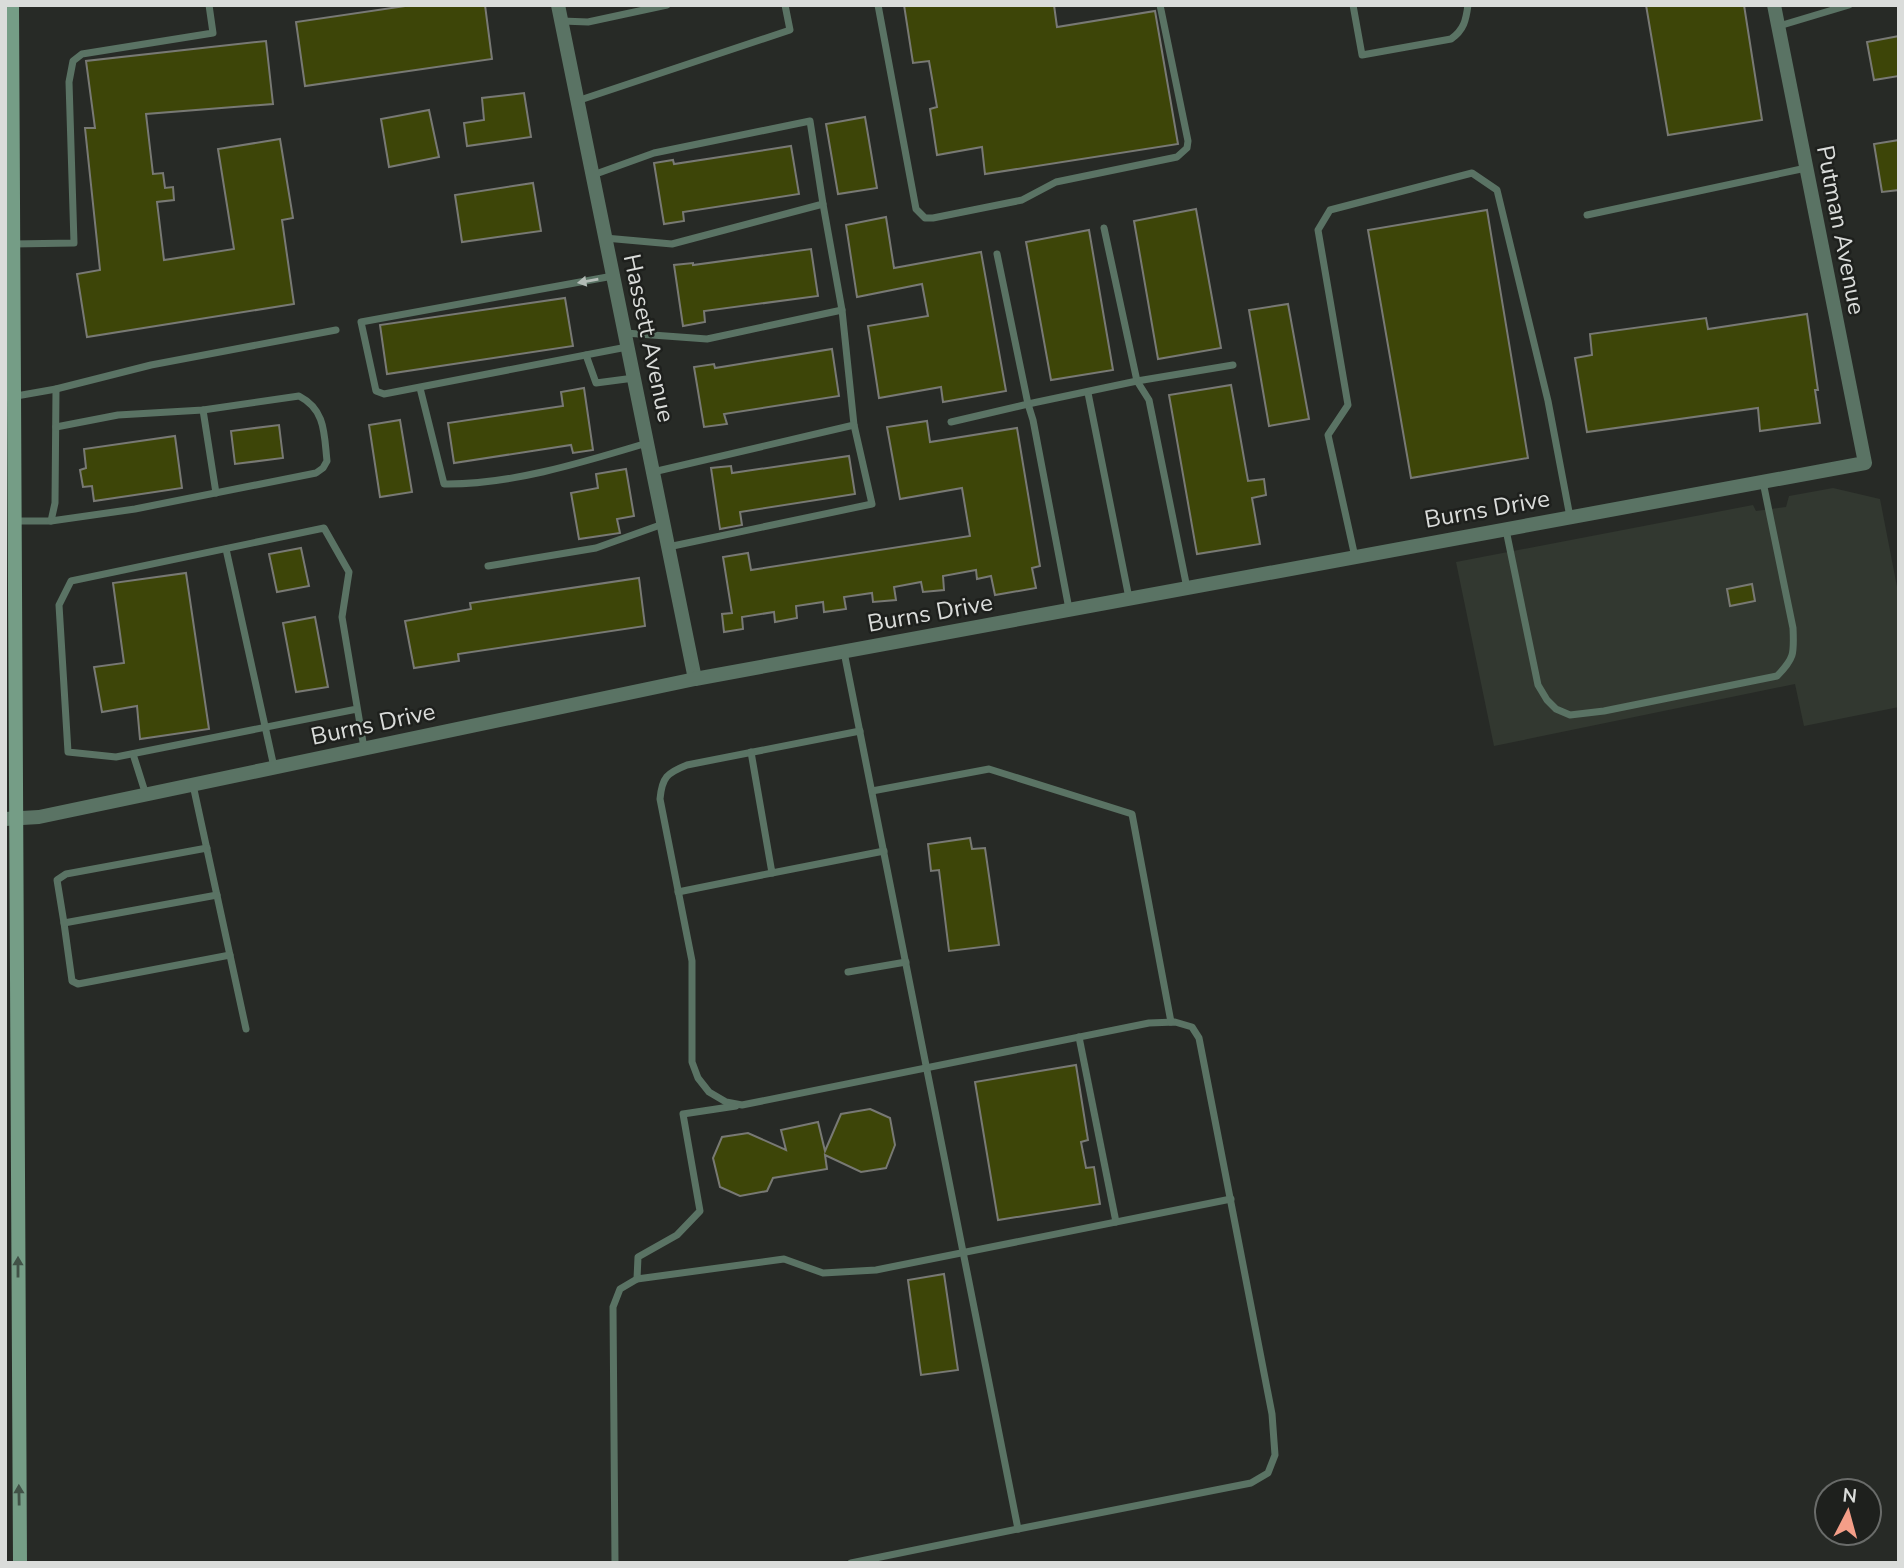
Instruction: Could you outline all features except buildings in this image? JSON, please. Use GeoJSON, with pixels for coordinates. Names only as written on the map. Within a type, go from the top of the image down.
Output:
{"type":"FeatureCollection","features":[{"type":"Feature","properties":{"kind":"main road"},"geometry":{"type":"LineString","coordinates":[[12,5],[13,244],[9,398],[13,521],[10,819],[20,1563]]}},
{"type":"Feature","properties":{"kind":"street","name":"Hassett Avenue"},"geometry":{"type":"LineString","coordinates":[[558,5],[695,679]]}},
{"type":"Feature","properties":{"kind":"street","name":"Putman Avenue"},"geometry":{"type":"LineString","coordinates":[[1774,5],[1865,463]]}},
{"type":"Feature","properties":{"kind":"street","name":"Burns Drive"},"geometry":{"type":"LineString","coordinates":[[10,819],[39,817],[695,679],[1865,463]]}},
{"type":"Feature","properties":{"kind":"lane"},"geometry":{"type":"LineString","coordinates":[[13,244],[74,243],[69,82],[73,61],[82,54],[213,33],[209,5]]}},
{"type":"Feature","properties":{"kind":"lane"},"geometry":{"type":"LineString","coordinates":[[561,20],[588,22],[667,5]]}},
{"type":"Feature","properties":{"kind":"lane"},"geometry":{"type":"LineString","coordinates":[[577,101],[790,30],[785,5]]}},
{"type":"Feature","properties":{"kind":"lane"},"geometry":{"type":"LineString","coordinates":[[878,5],[916,209],[925,218],[933,218],[1022,200],[1056,182],[1183,154],[1188,141],[1160,5]]}},
{"type":"Feature","properties":{"kind":"lane"},"geometry":{"type":"LineString","coordinates":[[1353,5],[1362,55],[1451,39],[1459,33],[1465,22],[1468,5]]}},
{"type":"Feature","properties":{"kind":"lane"},"geometry":{"type":"LineString","coordinates":[[1778,26],[1849,5]]}},
{"type":"Feature","properties":{"kind":"lane"},"geometry":{"type":"LineString","coordinates":[[592,175],[654,153],[810,121],[842,310],[854,425],[872,504],[668,547]]}},
{"type":"Feature","properties":{"kind":"lane"},"geometry":{"type":"LineString","coordinates":[[1587,215],[1806,168]]}},
{"type":"Feature","properties":{"kind":"lane"},"geometry":{"type":"LineString","coordinates":[[1355,557],[1328,435],[1348,405],[1318,230],[1330,210],[1472,173],[1497,190],[1548,401],[1570,517]]}},
{"type":"Feature","properties":{"kind":"lane"},"geometry":{"type":"LineString","coordinates":[[605,238],[672,244],[823,204]]}},
{"type":"Feature","properties":{"kind":"lane"},"geometry":{"type":"LineString","coordinates":[[1104,228],[1137,381],[1149,400],[1187,588]]}},
{"type":"Feature","properties":{"kind":"lane"},"geometry":{"type":"LineString","coordinates":[[997,254],[1033,420],[1069,610]]}},
{"type":"Feature","properties":{"kind":"lane"},"geometry":{"type":"LineString","coordinates":[[613,276],[361,322],[376,391],[384,394],[586,355],[626,340],[707,339],[842,310]]}},
{"type":"Feature","properties":{"kind":"lane"},"geometry":{"type":"LineString","coordinates":[[9,398],[151,365],[336,330]]}},
{"type":"Feature","properties":{"kind":"lane"},"geometry":{"type":"LineString","coordinates":[[586,355],[596,383],[634,378]]}},
{"type":"Feature","properties":{"kind":"lane"},"geometry":{"type":"LineString","coordinates":[[951,422],[1137,381],[1233,365]]}},
{"type":"Feature","properties":{"kind":"lane"},"geometry":{"type":"LineString","coordinates":[[420,387],[444,484],[472,485],[577,464],[647,443]]}},
{"type":"Feature","properties":{"kind":"lane"},"geometry":{"type":"LineString","coordinates":[[51,521],[55,503],[55,389]]}},
{"type":"Feature","properties":{"kind":"lane"},"geometry":{"type":"LineString","coordinates":[[1088,393],[1129,599]]}},
{"type":"Feature","properties":{"kind":"lane"},"geometry":{"type":"LineString","coordinates":[[13,521],[51,521],[135,509],[316,473],[327,461],[318,411],[311,402],[299,396],[203,410],[118,415],[56,427]]}},
{"type":"Feature","properties":{"kind":"lane"},"geometry":{"type":"LineString","coordinates":[[203,410],[216,493]]}},
{"type":"Feature","properties":{"kind":"lane"},"geometry":{"type":"LineString","coordinates":[[653,472],[854,425]]}},
{"type":"Feature","properties":{"kind":"lane"},"geometry":{"type":"LineString","coordinates":[[1506,529],[1538,685],[1556,709],[1570,715],[1604,711],[1777,676],[1790,663],[1794,653],[1793,628],[1763,482]]}},
{"type":"Feature","properties":{"kind":"lane"},"geometry":{"type":"LineString","coordinates":[[488,566],[596,548],[663,523]]}},
{"type":"Feature","properties":{"kind":"lane"},"geometry":{"type":"LineString","coordinates":[[357,709],[116,757],[68,752],[59,604],[71,581],[324,528],[349,572],[342,617],[364,749]]}},
{"type":"Feature","properties":{"kind":"lane"},"geometry":{"type":"LineString","coordinates":[[226,549],[274,768]]}},
{"type":"Feature","properties":{"kind":"lane"},"geometry":{"type":"LineString","coordinates":[[844,652],[1018,1530]]}},
{"type":"Feature","properties":{"kind":"lane"},"geometry":{"type":"LineString","coordinates":[[742,1105],[726,1102],[709,1092],[698,1078],[692,1062],[692,961],[660,799],[662,784],[671,771],[687,765],[860,730]]}},
{"type":"Feature","properties":{"kind":"lane"},"geometry":{"type":"LineString","coordinates":[[751,752],[772,873]]}},
{"type":"Feature","properties":{"kind":"lane"},"geometry":{"type":"LineString","coordinates":[[133,754],[146,795]]}},
{"type":"Feature","properties":{"kind":"lane"},"geometry":{"type":"LineString","coordinates":[[872,791],[989,769],[1132,814],[1171,1022]]}},
{"type":"Feature","properties":{"kind":"lane"},"geometry":{"type":"LineString","coordinates":[[193,785],[246,1029]]}},
{"type":"Feature","properties":{"kind":"lane"},"geometry":{"type":"LineString","coordinates":[[207,848],[66,874],[57,880],[72,981],[78,984],[230,955]]}},
{"type":"Feature","properties":{"kind":"lane"},"geometry":{"type":"LineString","coordinates":[[678,892],[884,851]]}},
{"type":"Feature","properties":{"kind":"lane"},"geometry":{"type":"LineString","coordinates":[[64,923],[217,895]]}},
{"type":"Feature","properties":{"kind":"lane"},"geometry":{"type":"LineString","coordinates":[[848,972],[906,962]]}},
{"type":"Feature","properties":{"kind":"lane"},"geometry":{"type":"LineString","coordinates":[[637,1279],[638,1258],[677,1235],[700,1211],[683,1114],[742,1105],[1149,1023],[1171,1022],[1192,1027],[1199,1038],[1272,1414],[1275,1455],[1268,1473],[1251,1483],[851,1563]]}},
{"type":"Feature","properties":{"kind":"lane"},"geometry":{"type":"LineString","coordinates":[[1079,1037],[1116,1222]]}},
{"type":"Feature","properties":{"kind":"lane"},"geometry":{"type":"LineString","coordinates":[[615,1563],[613,1307],[620,1289],[637,1279],[784,1259],[823,1273],[876,1270],[1231,1199]]}},
{"type":"Feature","properties":{"kind":"shaded area"},"geometry":{"type":"Polygon","coordinates":[[[1833,488],[1880,499],[1899,597],[1899,707],[1804,726],[1795,684],[1494,746],[1456,562],[1753,505],[1756,511],[1786,507],[1789,496],[1833,488]]]}}]}
